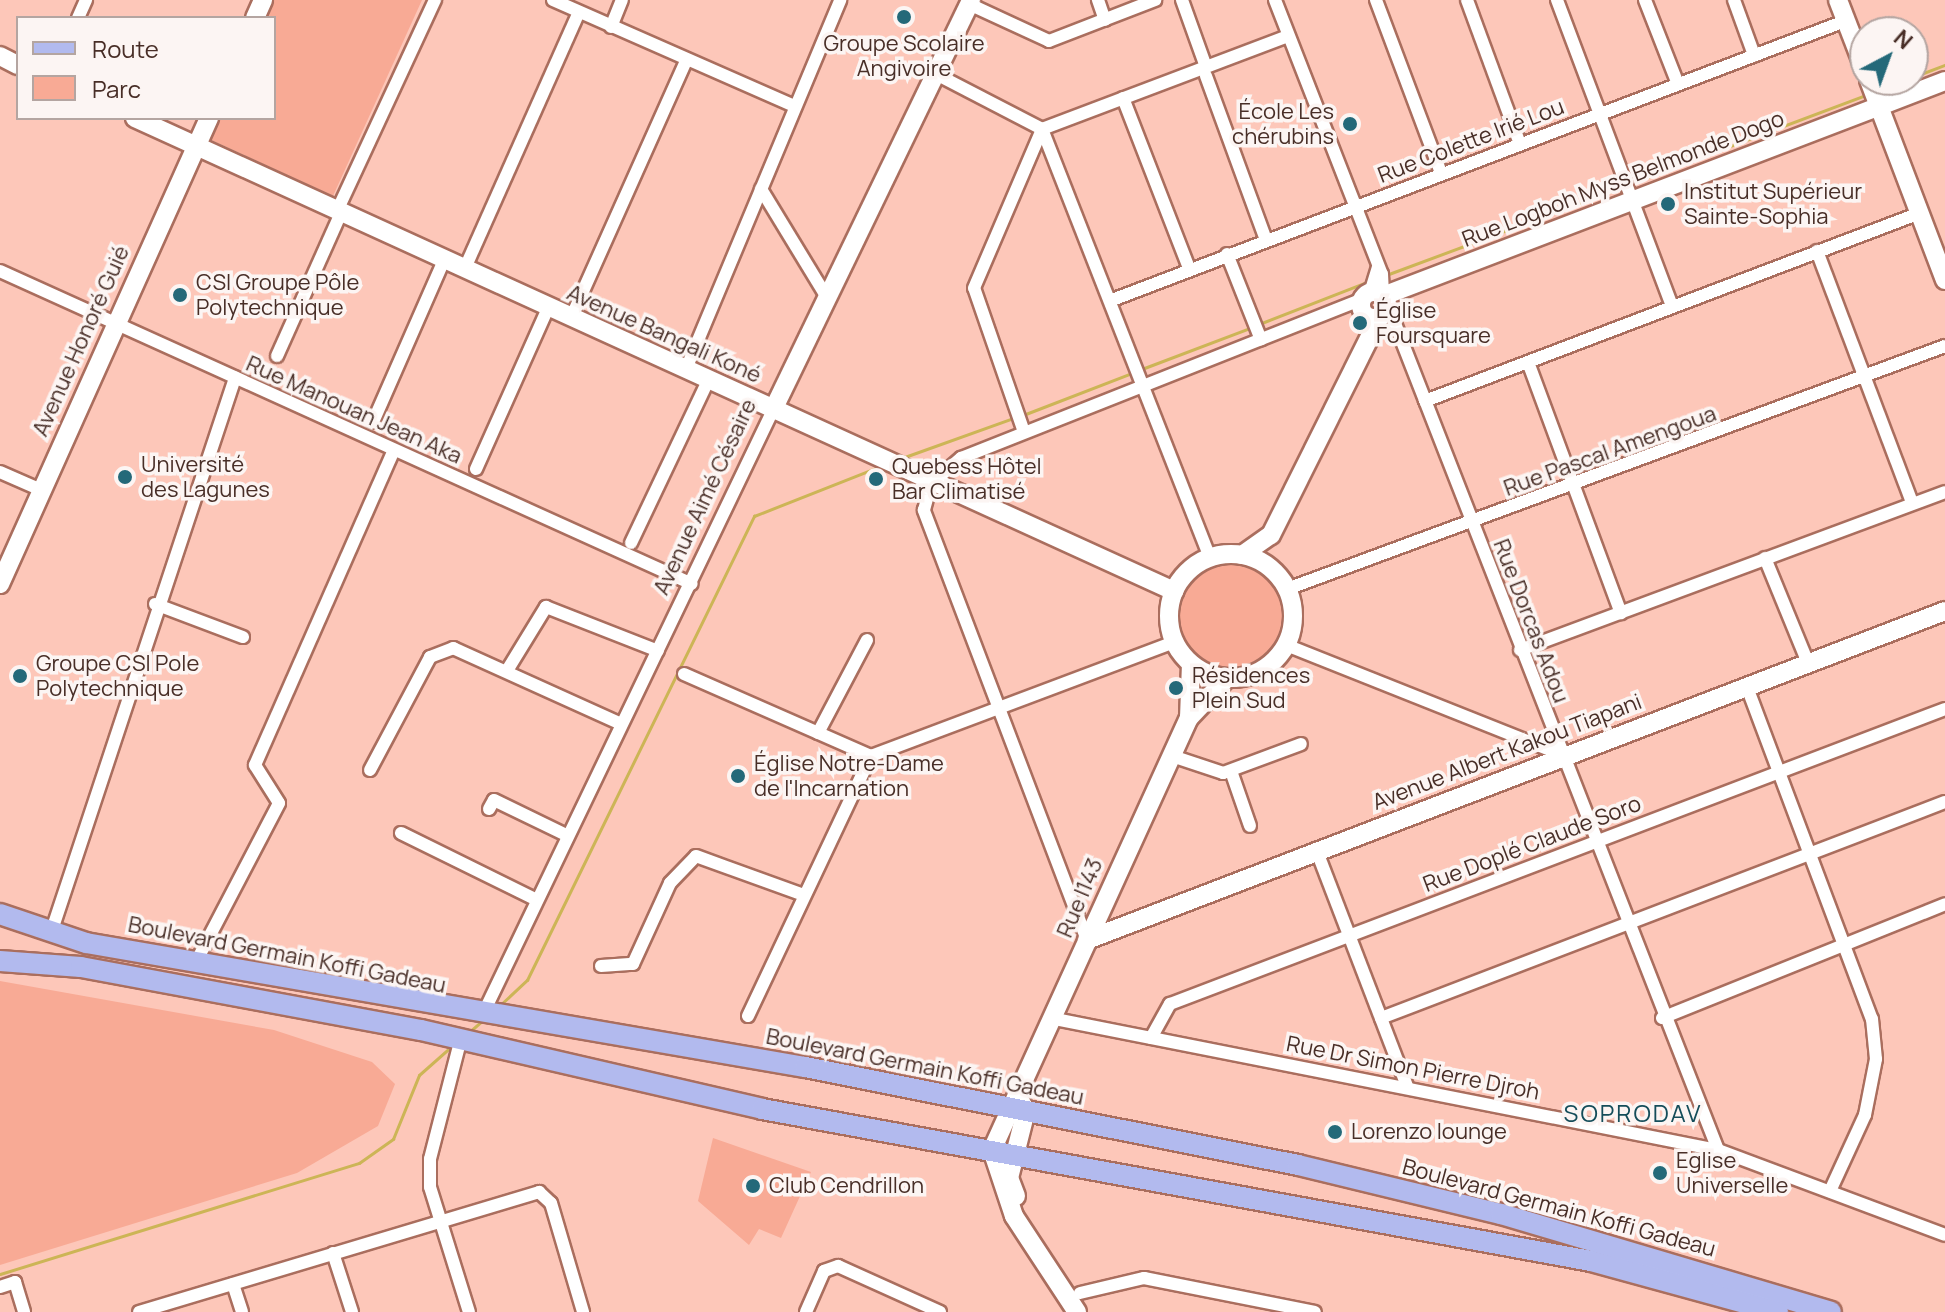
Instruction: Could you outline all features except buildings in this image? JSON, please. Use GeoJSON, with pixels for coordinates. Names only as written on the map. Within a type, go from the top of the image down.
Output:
{"type":"FeatureCollection","features":[{"type":"Feature","properties":{"kind":"main road","name":"Boulevard Germain Koffi Gadeau"},"geometry":{"type":"LineString","coordinates":[[0,914],[52,930],[196,962],[1017,1105],[1449,1200],[1831,1312]]}},
{"type":"Feature","properties":{"kind":"main road","name":"Boulevard Germain Koffi Gadeau"},"geometry":{"type":"LineString","coordinates":[[0,961],[81,967],[460,1042],[762,1109],[999,1157],[1300,1213],[1591,1261],[1778,1312]]}},
{"type":"Feature","properties":{"kind":"street"},"geometry":{"type":"LineString","coordinates":[[277,356],[435,0]]}},
{"type":"Feature","properties":{"kind":"street"},"geometry":{"type":"LineString","coordinates":[[553,0],[792,105]]}},
{"type":"Feature","properties":{"kind":"street"},"geometry":{"type":"LineString","coordinates":[[611,27],[622,0]]}},
{"type":"Feature","properties":{"kind":"street"},"geometry":{"type":"LineString","coordinates":[[686,369],[761,189],[792,105],[840,0]]}},
{"type":"Feature","properties":{"kind":"street"},"geometry":{"type":"LineString","coordinates":[[1098,0],[1105,20]]}},
{"type":"Feature","properties":{"kind":"street"},"geometry":{"type":"LineString","coordinates":[[970,2],[1049,41],[1155,0]]}},
{"type":"Feature","properties":{"kind":"street"},"geometry":{"type":"LineString","coordinates":[[1182,0],[1266,240]]}},
{"type":"Feature","properties":{"kind":"street"},"geometry":{"type":"LineString","coordinates":[[1242,555],[1274,572],[1287,589],[1292,626],[1286,645],[1261,671],[1226,679],[1191,664],[1174,642],[1174,591],[1210,557],[1242,555],[1271,535],[1363,343],[1376,295],[1353,206],[1275,0]]}},
{"type":"Feature","properties":{"kind":"street"},"geometry":{"type":"LineString","coordinates":[[1376,0],[1441,173]]}},
{"type":"Feature","properties":{"kind":"street"},"geometry":{"type":"LineString","coordinates":[[1467,0],[1520,144]]}},
{"type":"Feature","properties":{"kind":"street"},"geometry":{"type":"LineString","coordinates":[[1557,0],[1671,303]]}},
{"type":"Feature","properties":{"kind":"street"},"geometry":{"type":"LineString","coordinates":[[1645,0],[1678,84]]}},
{"type":"Feature","properties":{"kind":"street"},"geometry":{"type":"LineString","coordinates":[[1734,0],[1754,55]]}},
{"type":"Feature","properties":{"kind":"street"},"geometry":{"type":"LineString","coordinates":[[1838,0],[1849,31]]}},
{"type":"Feature","properties":{"kind":"street","name":"Avenue Aimé Césaire"},"geometry":{"type":"LineString","coordinates":[[483,1014],[535,899],[692,584],[826,296],[970,2]]}},
{"type":"Feature","properties":{"kind":"street"},"geometry":{"type":"LineString","coordinates":[[465,268],[579,12]]}},
{"type":"Feature","properties":{"kind":"street","name":"Rue Colette Irié Lou"},"geometry":{"type":"LineString","coordinates":[[1112,300],[1189,268],[1845,21]]}},
{"type":"Feature","properties":{"kind":"street"},"geometry":{"type":"LineString","coordinates":[[1024,432],[974,288],[1042,129],[1206,71],[1288,36]]}},
{"type":"Feature","properties":{"kind":"street"},"geometry":{"type":"LineString","coordinates":[[571,318],[686,61]]}},
{"type":"Feature","properties":{"kind":"street"},"geometry":{"type":"LineString","coordinates":[[934,73],[1042,129],[1112,300],[1210,557]]}},
{"type":"Feature","properties":{"kind":"street","name":"Rue Logboh Myss Belmonde Dogo"},"geometry":{"type":"LineString","coordinates":[[931,484],[961,458],[1142,384],[1340,312],[1376,295],[1945,81]]}},
{"type":"Feature","properties":{"kind":"street"},"geometry":{"type":"LineString","coordinates":[[1876,96],[1945,280]]}},
{"type":"Feature","properties":{"kind":"street"},"geometry":{"type":"LineString","coordinates":[[1123,98],[1189,268]]}},
{"type":"Feature","properties":{"kind":"street","name":"Avenue Bangali Koné"},"geometry":{"type":"LineString","coordinates":[[139,120],[931,484],[1174,591]]}},
{"type":"Feature","properties":{"kind":"street","name":"Avenue Honoré Guié"},"geometry":{"type":"LineString","coordinates":[[0,584],[114,322],[208,120]]}},
{"type":"Feature","properties":{"kind":"street"},"geometry":{"type":"LineString","coordinates":[[761,189],[826,296]]}},
{"type":"Feature","properties":{"kind":"street"},"geometry":{"type":"LineString","coordinates":[[1425,401],[1671,303],[1920,213]]}},
{"type":"Feature","properties":{"kind":"street"},"geometry":{"type":"LineString","coordinates":[[1817,251],[1912,503]]}},
{"type":"Feature","properties":{"kind":"street"},"geometry":{"type":"LineString","coordinates":[[1227,254],[1261,340]]}},
{"type":"Feature","properties":{"kind":"street"},"geometry":{"type":"LineString","coordinates":[[373,422],[444,260]]}},
{"type":"Feature","properties":{"kind":"street","name":"Rue Manouan Jean Aka"},"geometry":{"type":"LineString","coordinates":[[0,271],[692,584]]}},
{"type":"Feature","properties":{"kind":"street","name":"Rue Dorcas Adou"},"geometry":{"type":"LineString","coordinates":[[1376,295],[1400,326],[1425,401],[1625,925],[1718,1150]]}},
{"type":"Feature","properties":{"kind":"street"},"geometry":{"type":"LineString","coordinates":[[476,469],[548,308]]}},
{"type":"Feature","properties":{"kind":"street","name":"Rue Pascal Amengoua"},"geometry":{"type":"LineString","coordinates":[[1287,589],[1575,486],[1945,346]]}},
{"type":"Feature","properties":{"kind":"street"},"geometry":{"type":"LineString","coordinates":[[1528,362],[1621,613]]}},
{"type":"Feature","properties":{"kind":"street"},"geometry":{"type":"LineString","coordinates":[[52,930],[155,604],[235,378]]}},
{"type":"Feature","properties":{"kind":"street"},"geometry":{"type":"LineString","coordinates":[[631,543],[708,381]]}},
{"type":"Feature","properties":{"kind":"street"},"geometry":{"type":"LineString","coordinates":[[196,962],[279,803],[255,765],[394,450]]}},
{"type":"Feature","properties":{"kind":"street"},"geometry":{"type":"LineString","coordinates":[[0,472],[41,490]]}},
{"type":"Feature","properties":{"kind":"street"},"geometry":{"type":"LineString","coordinates":[[931,484],[924,510],[995,705],[1087,940]]}},
{"type":"Feature","properties":{"kind":"street"},"geometry":{"type":"LineString","coordinates":[[1520,650],[1945,492]]}},
{"type":"Feature","properties":{"kind":"street"},"geometry":{"type":"LineString","coordinates":[[1271,535],[1274,572]]}},
{"type":"Feature","properties":{"kind":"street"},"geometry":{"type":"LineString","coordinates":[[1765,558],[1808,663]]}},
{"type":"Feature","properties":{"kind":"street"},"geometry":{"type":"LineString","coordinates":[[155,604],[243,637]]}},
{"type":"Feature","properties":{"kind":"street"},"geometry":{"type":"LineString","coordinates":[[508,669],[546,607],[658,651]]}},
{"type":"Feature","properties":{"kind":"street","name":"Avenue Albert Kakou Tiapani"},"geometry":{"type":"LineString","coordinates":[[1087,940],[1316,849],[1945,611]]}},
{"type":"Feature","properties":{"kind":"street"},"geometry":{"type":"LineString","coordinates":[[818,733],[867,640]]}},
{"type":"Feature","properties":{"kind":"street"},"geometry":{"type":"LineString","coordinates":[[748,1016],[871,756],[995,705],[1174,642]]}},
{"type":"Feature","properties":{"kind":"street"},"geometry":{"type":"LineString","coordinates":[[1286,645],[1562,755]]}},
{"type":"Feature","properties":{"kind":"street"},"geometry":{"type":"LineString","coordinates":[[370,770],[436,652],[464,649],[621,724]]}},
{"type":"Feature","properties":{"kind":"street","name":"Rue I143"},"geometry":{"type":"LineString","coordinates":[[1189,718],[1191,664]]}},
{"type":"Feature","properties":{"kind":"street"},"geometry":{"type":"LineString","coordinates":[[684,674],[871,756]]}},
{"type":"Feature","properties":{"kind":"street","name":"Rue I143"},"geometry":{"type":"LineString","coordinates":[[999,1157],[1073,959],[1087,940],[1189,718],[1226,679]]}},
{"type":"Feature","properties":{"kind":"street"},"geometry":{"type":"LineString","coordinates":[[1747,687],[1872,1019],[1876,1059],[1865,1115],[1830,1191]]}},
{"type":"Feature","properties":{"kind":"street","name":"Rue Doplé Claude Soro"},"geometry":{"type":"LineString","coordinates":[[1151,1038],[1170,1004],[1945,709]]}},
{"type":"Feature","properties":{"kind":"street"},"geometry":{"type":"LineString","coordinates":[[1172,756],[1231,771],[1301,744]]}},
{"type":"Feature","properties":{"kind":"street"},"geometry":{"type":"LineString","coordinates":[[1231,771],[1250,826]]}},
{"type":"Feature","properties":{"kind":"street"},"geometry":{"type":"LineString","coordinates":[[489,809],[494,800],[566,835]]}},
{"type":"Feature","properties":{"kind":"street"},"geometry":{"type":"LineString","coordinates":[[1381,1018],[1945,802]]}},
{"type":"Feature","properties":{"kind":"street"},"geometry":{"type":"LineString","coordinates":[[401,833],[535,899]]}},
{"type":"Feature","properties":{"kind":"street"},"geometry":{"type":"LineString","coordinates":[[1316,849],[1407,1086]]}},
{"type":"Feature","properties":{"kind":"street"},"geometry":{"type":"LineString","coordinates":[[601,966],[633,964],[670,883],[696,856],[804,895]]}},
{"type":"Feature","properties":{"kind":"street"},"geometry":{"type":"LineString","coordinates":[[1662,1018],[1945,904]]}},
{"type":"Feature","properties":{"kind":"street","name":"Rue Dr Simon Pierre Djroh"},"geometry":{"type":"LineString","coordinates":[[1050,1018],[1407,1086],[1718,1150],[1945,1235]]}},
{"type":"Feature","properties":{"kind":"street"},"geometry":{"type":"LineString","coordinates":[[460,1042],[430,1159],[439,1221],[469,1312]]}},
{"type":"Feature","properties":{"kind":"street"},"geometry":{"type":"LineString","coordinates":[[999,1157],[1014,1216],[1077,1312]]}},
{"type":"Feature","properties":{"kind":"street"},"geometry":{"type":"LineString","coordinates":[[999,1157],[1021,1209],[1091,1312]]}},
{"type":"Feature","properties":{"kind":"street"},"geometry":{"type":"LineString","coordinates":[[139,1312],[542,1193],[583,1312]]}},
{"type":"Feature","properties":{"kind":"street"},"geometry":{"type":"LineString","coordinates":[[333,1253],[352,1312]]}},
{"type":"Feature","properties":{"kind":"street"},"geometry":{"type":"LineString","coordinates":[[806,1312],[824,1271],[838,1266],[923,1309],[940,1312]]}},
{"type":"Feature","properties":{"kind":"street"},"geometry":{"type":"LineString","coordinates":[[1061,1285],[1080,1293],[1144,1278],[1315,1312]]}},
{"type":"Feature","properties":{"kind":"street"},"geometry":{"type":"LineString","coordinates":[[0,1287],[15,1282],[24,1312]]}},
{"type":"Feature","properties":{"kind":"street"},"geometry":{"type":"LineString","coordinates":[[233,1284],[242,1312]]}},
{"type":"Feature","properties":{"kind":"green space"},"geometry":{"type":"Polygon","coordinates":[[[272,0],[422,0],[333,196],[209,139],[218,120],[276,120],[276,16],[265,16],[272,0]]]}},
{"type":"Feature","properties":{"kind":"green space"},"geometry":{"type":"Polygon","coordinates":[[[1231,563],[1251,567],[1268,578],[1279,595],[1283,615],[1279,635],[1268,652],[1251,663],[1231,667],[1211,663],[1194,652],[1183,635],[1179,615],[1183,595],[1194,578],[1211,567],[1231,563]]]}},
{"type":"Feature","properties":{"kind":"green space"},"geometry":{"type":"Polygon","coordinates":[[[0,981],[274,1030],[372,1062],[395,1084],[378,1126],[297,1173],[0,1265],[0,981]]]}},
{"type":"Feature","properties":{"kind":"green space","name":"Club Cendrillon"},"geometry":{"type":"Polygon","coordinates":[[[713,1138],[811,1172],[781,1238],[759,1229],[749,1245],[698,1201],[713,1138]]]}},
{"type":"Feature","properties":{"kind":"waterway"},"geometry":{"type":"LineString","coordinates":[[1929,71],[1945,65]]}},
{"type":"Feature","properties":{"kind":"waterway"},"geometry":{"type":"LineString","coordinates":[[1629,184],[1864,96]]}},
{"type":"Feature","properties":{"kind":"waterway"},"geometry":{"type":"LineString","coordinates":[[1386,275],[1622,187]]}},
{"type":"Feature","properties":{"kind":"waterway"},"geometry":{"type":"LineString","coordinates":[[1259,324],[1367,282]]}},
{"type":"Feature","properties":{"kind":"waterway"},"geometry":{"type":"LineString","coordinates":[[1139,370],[1252,327]]}},
{"type":"Feature","properties":{"kind":"waterway"},"geometry":{"type":"LineString","coordinates":[[1023,415],[1132,373]]}},
{"type":"Feature","properties":{"kind":"waterway"},"geometry":{"type":"LineString","coordinates":[[899,459],[1016,417]]}},
{"type":"Feature","properties":{"kind":"waterway"},"geometry":{"type":"LineString","coordinates":[[498,1007],[527,980],[754,516],[881,466]]}},
{"type":"Feature","properties":{"kind":"waterway"},"geometry":{"type":"LineString","coordinates":[[468,1033],[483,1020]]}},
{"type":"Feature","properties":{"kind":"waterway"},"geometry":{"type":"LineString","coordinates":[[0,1274],[359,1163],[393,1139],[419,1075],[453,1045]]}},
{"type":"Feature","properties":{"kind":"place","name":"Groupe Scolaire Angivoire"},"geometry":{"type":"Point","coordinates":[904,17]}},
{"type":"Feature","properties":{"kind":"place","name":"École Les chérubins"},"geometry":{"type":"Point","coordinates":[1350,124]}},
{"type":"Feature","properties":{"kind":"place","name":"Institut Supérieur Sainte-Sophia"},"geometry":{"type":"Point","coordinates":[1668,204]}},
{"type":"Feature","properties":{"kind":"place","name":"CSI Groupe Pôle Polytechnique"},"geometry":{"type":"Point","coordinates":[180,295]}},
{"type":"Feature","properties":{"kind":"place","name":"Église Foursquare"},"geometry":{"type":"Point","coordinates":[1360,323]}},
{"type":"Feature","properties":{"kind":"place","name":"Université des Lagunes"},"geometry":{"type":"Point","coordinates":[125,477]}},
{"type":"Feature","properties":{"kind":"place","name":"Quebess Hôtel Bar Climatisé"},"geometry":{"type":"Point","coordinates":[876,479]}},
{"type":"Feature","properties":{"kind":"place","name":"Groupe CSI Pole Polytechnique"},"geometry":{"type":"Point","coordinates":[20,676]}},
{"type":"Feature","properties":{"kind":"place","name":"Résidences Plein Sud"},"geometry":{"type":"Point","coordinates":[1176,688]}},
{"type":"Feature","properties":{"kind":"place","name":"Église Notre-Dame de l'Incarnation"},"geometry":{"type":"Point","coordinates":[738,776]}},
{"type":"Feature","properties":{"kind":"place","name":"Lorenzo lounge"},"geometry":{"type":"Point","coordinates":[1335,1132]}},
{"type":"Feature","properties":{"kind":"place","name":"Eglise Universelle"},"geometry":{"type":"Point","coordinates":[1660,1173]}},
{"type":"Feature","properties":{"kind":"place","name":"Club Cendrillon"},"geometry":{"type":"Point","coordinates":[753,1186]}},
{"type":"Feature","properties":{"kind":"district","name":"SOPRODAV"},"geometry":{"type":"Point","coordinates":[1633,1113]}}]}
